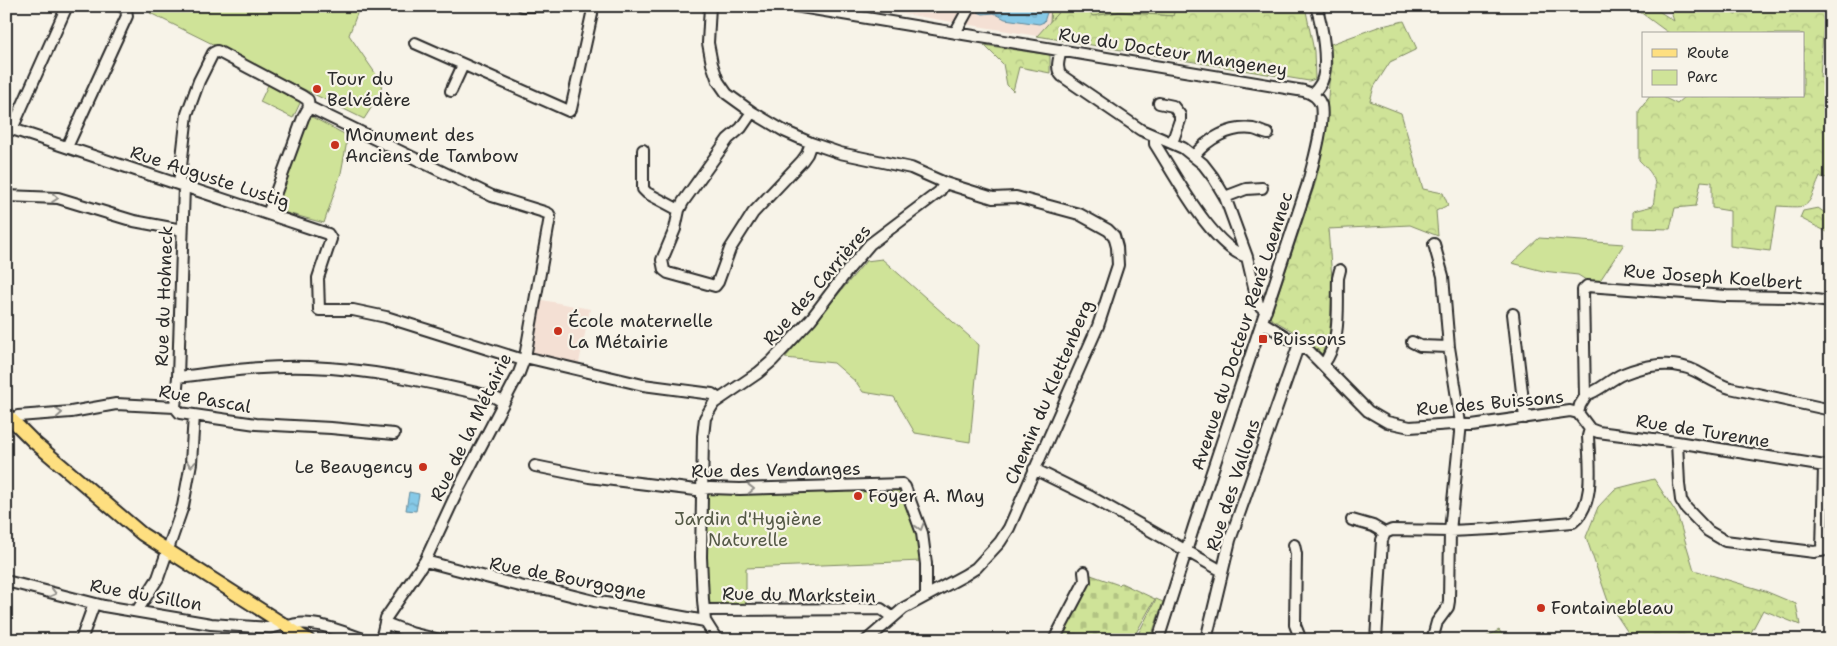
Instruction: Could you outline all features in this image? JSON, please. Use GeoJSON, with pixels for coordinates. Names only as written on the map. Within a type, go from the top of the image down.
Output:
{"type":"FeatureCollection","features":[{"type":"Feature","properties":{"kind":"main road"},"geometry":{"type":"LineString","coordinates":[[9,417],[142,534],[308,640]]}},
{"type":"Feature","properties":{"kind":"street"},"geometry":{"type":"LineString","coordinates":[[9,128],[67,6]]}},
{"type":"Feature","properties":{"kind":"street"},"geometry":{"type":"LineString","coordinates":[[522,6],[549,6]]}},
{"type":"Feature","properties":{"kind":"street"},"geometry":{"type":"LineString","coordinates":[[415,43],[569,111],[592,14],[592,6]]}},
{"type":"Feature","properties":{"kind":"street","name":"Chemin du Klettenberg"},"geometry":{"type":"LineString","coordinates":[[710,6],[708,42],[712,64],[727,94],[784,131],[840,153],[911,168],[945,183],[993,198],[1016,197],[1079,214],[1108,230],[1114,236],[1118,247],[1118,265],[1098,326],[1009,528],[1000,542],[976,568],[904,608],[867,640]]}},
{"type":"Feature","properties":{"kind":"street","name":"Rue du Docteur Mangeney"},"geometry":{"type":"LineString","coordinates":[[795,6],[1313,94]]}},
{"type":"Feature","properties":{"kind":"street"},"geometry":{"type":"LineString","coordinates":[[955,33],[970,6]]}},
{"type":"Feature","properties":{"kind":"street"},"geometry":{"type":"LineString","coordinates":[[1313,94],[1322,81],[1324,71],[1322,27],[1316,6]]}},
{"type":"Feature","properties":{"kind":"street"},"geometry":{"type":"LineString","coordinates":[[67,147],[127,16],[124,7]]}},
{"type":"Feature","properties":{"kind":"street"},"geometry":{"type":"LineString","coordinates":[[1061,50],[1058,72],[1062,76],[1141,130],[1172,143],[1194,156],[1213,177],[1225,197],[1247,257],[1258,304],[1266,311]]}},
{"type":"Feature","properties":{"kind":"street","name":"Rue du Hohneck"},"geometry":{"type":"LineString","coordinates":[[175,408],[178,377],[182,185],[186,114],[199,81],[213,53],[217,52],[302,96],[308,100],[310,107]]}},
{"type":"Feature","properties":{"kind":"street"},"geometry":{"type":"LineString","coordinates":[[451,92],[463,65]]}},
{"type":"Feature","properties":{"kind":"street","name":"Avenue du Docteur René Laennec"},"geometry":{"type":"LineString","coordinates":[[1158,640],[1308,186],[1321,122],[1321,105],[1313,94]]}},
{"type":"Feature","properties":{"kind":"street"},"geometry":{"type":"LineString","coordinates":[[1159,103],[1173,106],[1180,115],[1172,143]]}},
{"type":"Feature","properties":{"kind":"street"},"geometry":{"type":"LineString","coordinates":[[268,214],[303,118],[310,107]]}},
{"type":"Feature","properties":{"kind":"street","name":"Rue de la Métairie"},"geometry":{"type":"LineString","coordinates":[[310,107],[492,196],[549,214],[550,226],[534,299],[524,359],[458,490],[426,561],[385,622],[381,640]]}},
{"type":"Feature","properties":{"kind":"street"},"geometry":{"type":"LineString","coordinates":[[752,112],[741,128],[726,143],[679,210],[675,229],[662,260],[664,270],[673,276],[715,286],[730,249],[753,213],[806,156],[811,143]]}},
{"type":"Feature","properties":{"kind":"street","name":"Rue Auguste Lustig"},"geometry":{"type":"LineString","coordinates":[[9,128],[320,231],[330,236],[331,239],[318,278],[320,310],[353,310],[386,317],[524,359]]}},
{"type":"Feature","properties":{"kind":"street"},"geometry":{"type":"LineString","coordinates":[[1194,156],[1200,148],[1212,139],[1229,132],[1253,129],[1268,134]]}},
{"type":"Feature","properties":{"kind":"street"},"geometry":{"type":"LineString","coordinates":[[1155,137],[1155,144],[1210,230],[1238,255],[1247,257]]}},
{"type":"Feature","properties":{"kind":"street"},"geometry":{"type":"LineString","coordinates":[[642,150],[643,189],[679,210]]}},
{"type":"Feature","properties":{"kind":"street","name":"Rue des Carrières"},"geometry":{"type":"LineString","coordinates":[[705,615],[701,557],[705,418],[719,400],[772,361],[811,319],[870,244],[939,192],[945,183]]}},
{"type":"Feature","properties":{"kind":"street"},"geometry":{"type":"LineString","coordinates":[[1225,197],[1246,189],[1262,188]]}},
{"type":"Feature","properties":{"kind":"street"},"geometry":{"type":"LineString","coordinates":[[6,196],[58,198],[134,221],[182,230]]}},
{"type":"Feature","properties":{"kind":"street"},"geometry":{"type":"LineString","coordinates":[[1432,640],[1437,622],[1448,607],[1449,601],[1450,531],[1461,424],[1449,347],[1443,276],[1434,244]]}},
{"type":"Feature","properties":{"kind":"street"},"geometry":{"type":"LineString","coordinates":[[1323,365],[1327,360],[1337,335],[1338,278],[1340,270]]}},
{"type":"Feature","properties":{"kind":"street","name":"Rue Joseph Koelbert"},"geometry":{"type":"LineString","coordinates":[[1586,395],[1583,290],[1587,286],[1726,296],[1791,297],[1831,302]]}},
{"type":"Feature","properties":{"kind":"street"},"geometry":{"type":"LineString","coordinates":[[1513,314],[1525,418]]}},
{"type":"Feature","properties":{"kind":"street","name":"Rue des Buissons"},"geometry":{"type":"LineString","coordinates":[[1262,322],[1299,344],[1323,365],[1368,411],[1387,422],[1410,427],[1472,425],[1570,411],[1578,413]]}},
{"type":"Feature","properties":{"kind":"street"},"geometry":{"type":"LineString","coordinates":[[1412,342],[1420,346],[1449,347]]}},
{"type":"Feature","properties":{"kind":"street","name":"Rue des Vallons"},"geometry":{"type":"LineString","coordinates":[[1206,640],[1230,540],[1299,344]]}},
{"type":"Feature","properties":{"kind":"street"},"geometry":{"type":"LineString","coordinates":[[524,359],[643,385],[712,394],[719,400]]}},
{"type":"Feature","properties":{"kind":"street","name":"Rue des Buissons"},"geometry":{"type":"LineString","coordinates":[[1586,395],[1626,373],[1672,365],[1694,370],[1720,386],[1831,410]]}},
{"type":"Feature","properties":{"kind":"street"},"geometry":{"type":"LineString","coordinates":[[178,377],[255,368],[310,366],[364,371],[409,378],[494,398],[503,402]]}},
{"type":"Feature","properties":{"kind":"street"},"geometry":{"type":"LineString","coordinates":[[1376,640],[1382,540],[1385,533],[1392,530],[1450,531],[1493,529],[1573,522],[1579,518],[1590,493],[1588,436],[1590,429],[1578,413],[1586,395]]}},
{"type":"Feature","properties":{"kind":"street","name":"Rue Pascal"},"geometry":{"type":"LineString","coordinates":[[9,417],[71,412],[116,404],[175,408],[180,413],[256,424],[394,434]]}},
{"type":"Feature","properties":{"kind":"street"},"geometry":{"type":"LineString","coordinates":[[137,612],[158,578],[183,506],[190,476],[194,415]]}},
{"type":"Feature","properties":{"kind":"street","name":"Rue de Turenne"},"geometry":{"type":"LineString","coordinates":[[1590,429],[1598,432],[1677,442],[1827,467]]}},
{"type":"Feature","properties":{"kind":"street"},"geometry":{"type":"LineString","coordinates":[[1677,442],[1681,500],[1708,531],[1725,541],[1814,552],[1826,550],[1827,467]]}},
{"type":"Feature","properties":{"kind":"street","name":"Rue des Vendanges"},"geometry":{"type":"LineString","coordinates":[[535,466],[589,477],[696,490],[702,488],[902,484],[905,487],[922,533],[926,564],[926,596]]}},
{"type":"Feature","properties":{"kind":"street"},"geometry":{"type":"LineString","coordinates":[[1034,470],[1091,496],[1222,571]]}},
{"type":"Feature","properties":{"kind":"street"},"geometry":{"type":"LineString","coordinates":[[1352,520],[1373,526],[1385,533]]}},
{"type":"Feature","properties":{"kind":"street"},"geometry":{"type":"LineString","coordinates":[[1294,545],[1296,554],[1296,625],[1301,640]]}},
{"type":"Feature","properties":{"kind":"street","name":"Rue de Bourgogne"},"geometry":{"type":"LineString","coordinates":[[426,561],[524,587],[546,589],[594,601],[705,615]]}},
{"type":"Feature","properties":{"kind":"street"},"geometry":{"type":"LineString","coordinates":[[1054,640],[1085,581],[1084,572]]}},
{"type":"Feature","properties":{"kind":"street","name":"Rue du Sillon"},"geometry":{"type":"LineString","coordinates":[[6,581],[94,604],[137,612],[211,624],[270,628],[294,623],[318,625],[366,640]]}},
{"type":"Feature","properties":{"kind":"street"},"geometry":{"type":"LineString","coordinates":[[81,640],[94,604]]}},
{"type":"Feature","properties":{"kind":"street","name":"Rue du Markstein"},"geometry":{"type":"LineString","coordinates":[[705,615],[880,609],[892,617]]}},
{"type":"Feature","properties":{"kind":"street"},"geometry":{"type":"LineString","coordinates":[[705,615],[718,640]]}},
{"type":"Feature","properties":{"kind":"street"},"geometry":{"type":"LineString","coordinates":[[385,622],[411,633],[440,640]]}},
{"type":"Feature","properties":{"kind":"shaded area"},"geometry":{"type":"Polygon","coordinates":[[[856,6],[1064,6],[1037,36],[856,6]]]}},
{"type":"Feature","properties":{"kind":"shaded area","name":"École maternelle La Métairie"},"geometry":{"type":"Polygon","coordinates":[[[537,299],[590,309],[579,363],[528,353],[537,299]]]}},
{"type":"Feature","properties":{"kind":"green space"},"geometry":{"type":"Polygon","coordinates":[[[153,6],[345,6],[358,11],[349,35],[382,83],[380,94],[364,119],[150,13],[153,6]]]}},
{"type":"Feature","properties":{"kind":"green space"},"geometry":{"type":"Polygon","coordinates":[[[1051,6],[1064,6],[1050,22],[1051,6]]]}},
{"type":"Feature","properties":{"kind":"green space"},"geometry":{"type":"Polygon","coordinates":[[[1064,6],[1079,6],[1093,16],[1119,12],[1173,16],[1176,6],[1305,6],[1314,51],[1315,79],[1309,81],[1037,36],[1064,6]]]}},
{"type":"Feature","properties":{"kind":"green space"},"geometry":{"type":"Polygon","coordinates":[[[1079,6],[1176,6],[1173,16],[1119,12],[1093,16],[1079,6]]]}},
{"type":"Feature","properties":{"kind":"green space"},"geometry":{"type":"Polygon","coordinates":[[[1632,6],[1651,6],[1674,21],[1669,6],[1718,6],[1736,15],[1739,6],[1825,6],[1820,77],[1831,79],[1831,178],[1820,177],[1806,204],[1797,207],[1777,206],[1770,251],[1730,246],[1730,211],[1712,208],[1712,182],[1701,181],[1696,206],[1675,208],[1670,229],[1633,228],[1633,211],[1653,206],[1655,191],[1652,176],[1639,160],[1639,111],[1649,98],[1665,98],[1677,104],[1684,98],[1804,98],[1804,32],[1667,32],[1632,6]]]}},
{"type":"Feature","properties":{"kind":"green space"},"geometry":{"type":"Polygon","coordinates":[[[1404,21],[1417,49],[1390,62],[1374,87],[1370,101],[1401,113],[1423,189],[1443,193],[1448,205],[1436,211],[1438,236],[1410,225],[1328,229],[1332,278],[1330,333],[1322,354],[1301,336],[1270,318],[1315,184],[1325,139],[1332,67],[1331,44],[1378,27],[1404,21]]]}},
{"type":"Feature","properties":{"kind":"green space"},"geometry":{"type":"Polygon","coordinates":[[[984,45],[1050,55],[1050,73],[1019,67],[1013,91],[1007,85],[1003,64],[984,45]]]}},
{"type":"Feature","properties":{"kind":"green space"},"geometry":{"type":"Polygon","coordinates":[[[268,85],[301,101],[293,118],[260,102],[268,85]]]}},
{"type":"Feature","properties":{"kind":"green space"},"geometry":{"type":"Polygon","coordinates":[[[312,117],[348,136],[341,173],[324,223],[272,209],[308,118],[312,117]]]}},
{"type":"Feature","properties":{"kind":"green space"},"geometry":{"type":"Polygon","coordinates":[[[1818,208],[1831,217],[1831,234],[1800,218],[1803,211],[1818,208]]]}},
{"type":"Feature","properties":{"kind":"green space"},"geometry":{"type":"Polygon","coordinates":[[[1539,238],[1624,244],[1599,282],[1586,280],[1578,275],[1543,271],[1512,263],[1539,238]]]}},
{"type":"Feature","properties":{"kind":"green space"},"geometry":{"type":"Polygon","coordinates":[[[882,259],[979,345],[970,442],[915,433],[894,397],[863,392],[856,382],[834,363],[785,358],[866,261],[882,259]]]}},
{"type":"Feature","properties":{"kind":"green space"},"geometry":{"type":"Polygon","coordinates":[[[1654,479],[1677,514],[1694,570],[1765,591],[1796,604],[1800,625],[1763,610],[1747,640],[1633,640],[1609,604],[1586,537],[1598,507],[1615,489],[1654,479]]]}},
{"type":"Feature","properties":{"kind":"green space","name":"Jardin d'Hygiène Naturelle"},"geometry":{"type":"Polygon","coordinates":[[[900,487],[917,527],[922,561],[746,568],[746,605],[710,606],[706,602],[705,503],[707,491],[900,487]]]}},
{"type":"Feature","properties":{"kind":"green space"},"geometry":{"type":"Polygon","coordinates":[[[1091,575],[1119,585],[1121,583],[1155,599],[1132,640],[1059,640],[1091,575]]]}},
{"type":"Feature","properties":{"kind":"green space"},"geometry":{"type":"Polygon","coordinates":[[[1156,599],[1163,602],[1150,640],[1135,640],[1156,599]]]}},
{"type":"Feature","properties":{"kind":"green space"},"geometry":{"type":"Polygon","coordinates":[[[1499,630],[1506,640],[1481,640],[1499,630]]]}},
{"type":"Feature","properties":{"kind":"water"},"geometry":{"type":"Polygon","coordinates":[[[981,6],[1049,6],[1044,22],[1039,24],[1005,19],[994,13],[983,14],[978,12],[981,6]]]}},
{"type":"Feature","properties":{"kind":"water"},"geometry":{"type":"Polygon","coordinates":[[[409,492],[419,494],[416,511],[406,510],[409,492]]]}},
{"type":"Feature","properties":{"kind":"place","name":"Tour du Belvédère"},"geometry":{"type":"Point","coordinates":[317,89]}},
{"type":"Feature","properties":{"kind":"place","name":"Monument des Anciens de Tambow"},"geometry":{"type":"Point","coordinates":[335,145]}},
{"type":"Feature","properties":{"kind":"place","name":"École maternelle La Métairie"},"geometry":{"type":"Point","coordinates":[558,331]}},
{"type":"Feature","properties":{"kind":"place","name":"Buissons"},"geometry":{"type":"Point","coordinates":[1263,339]}},
{"type":"Feature","properties":{"kind":"place","name":"Le Beaugency"},"geometry":{"type":"Point","coordinates":[423,467]}},
{"type":"Feature","properties":{"kind":"place","name":"Foyer A. May"},"geometry":{"type":"Point","coordinates":[858,496]}},
{"type":"Feature","properties":{"kind":"place","name":"Fontainebleau"},"geometry":{"type":"Point","coordinates":[1541,608]}}]}
